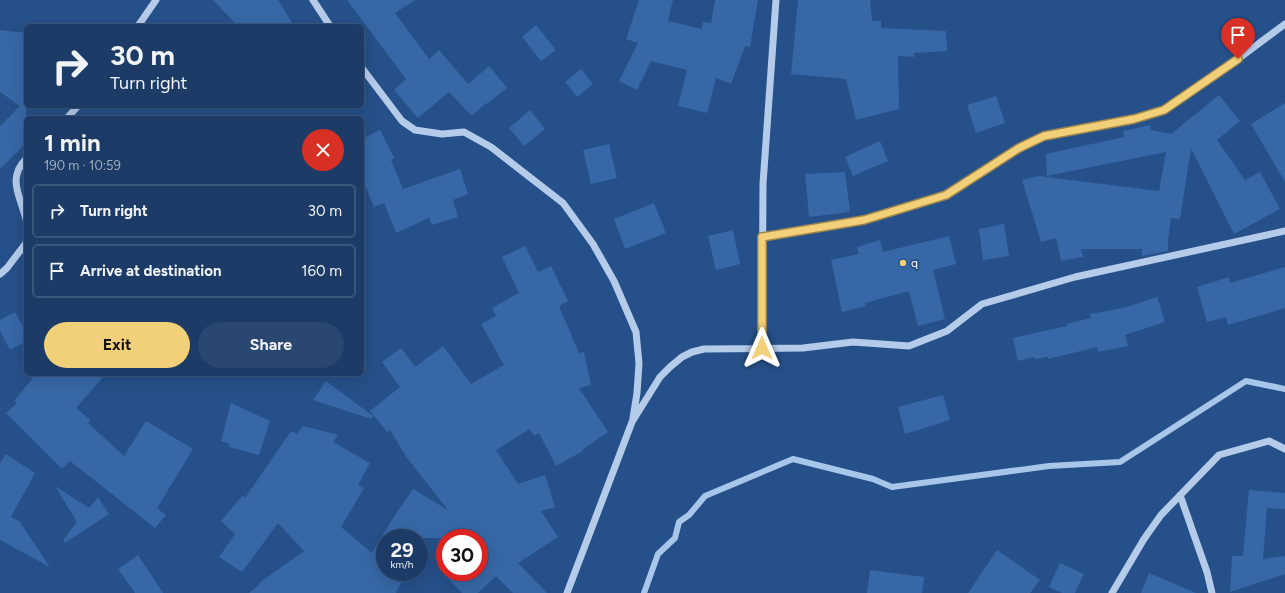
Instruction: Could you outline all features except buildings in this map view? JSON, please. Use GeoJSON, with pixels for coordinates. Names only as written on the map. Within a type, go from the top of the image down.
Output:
{"type":"FeatureCollection","features":[{"type":"Feature","properties":{"kind":"street"},"geometry":{"type":"LineString","coordinates":[[139,24],[156,0]]}},
{"type":"Feature","properties":{"kind":"street"},"geometry":{"type":"LineString","coordinates":[[313,0],[329,24]]}},
{"type":"Feature","properties":{"kind":"street"},"geometry":{"type":"LineString","coordinates":[[762,348],[764,157],[776,0]]}},
{"type":"Feature","properties":{"kind":"street"},"geometry":{"type":"LineString","coordinates":[[762,237],[864,220],[946,195],[1019,148],[1044,136],[1134,119],[1164,110],[1285,24]]}},
{"type":"Feature","properties":{"kind":"street"},"geometry":{"type":"LineString","coordinates":[[364,71],[402,121],[414,130],[442,134],[464,132],[492,147],[563,204],[593,244],[614,282],[636,332],[639,363],[638,393],[632,422],[567,593]]}},
{"type":"Feature","properties":{"kind":"street"},"geometry":{"type":"LineString","coordinates":[[69,116],[76,108]]}},
{"type":"Feature","properties":{"kind":"street"},"geometry":{"type":"LineString","coordinates":[[24,162],[15,173],[16,184],[24,212]]}},
{"type":"Feature","properties":{"kind":"street"},"geometry":{"type":"LineString","coordinates":[[632,422],[660,377],[682,357],[704,349],[803,348],[853,342],[909,346],[947,331],[982,304],[1075,278],[1285,231]]}},
{"type":"Feature","properties":{"kind":"street"},"geometry":{"type":"LineString","coordinates":[[0,274],[7,268],[24,246]]}},
{"type":"Feature","properties":{"kind":"street"},"geometry":{"type":"LineString","coordinates":[[1112,593],[1144,539],[1161,515],[1219,455],[1269,441],[1285,449]]}},
{"type":"Feature","properties":{"kind":"street"},"geometry":{"type":"LineString","coordinates":[[1180,496],[1207,572],[1212,593]]}},
{"type":"Feature","properties":{"kind":"waterway"},"geometry":{"type":"LineString","coordinates":[[644,593],[658,554],[675,538],[679,522],[689,515],[705,496],[793,459],[873,479],[892,487],[1049,466],[1120,462],[1246,381],[1285,389]]}},
{"type":"Feature","properties":{"kind":"place","name":"q"},"geometry":{"type":"Point","coordinates":[903,263]}},
{"type":"Feature","properties":{"kind":"route"},"geometry":{"type":"LineString","coordinates":[[762,348],[762,237],[864,220],[946,195],[1019,148],[1044,136],[1134,119],[1164,110],[1238,59]]}}]}
